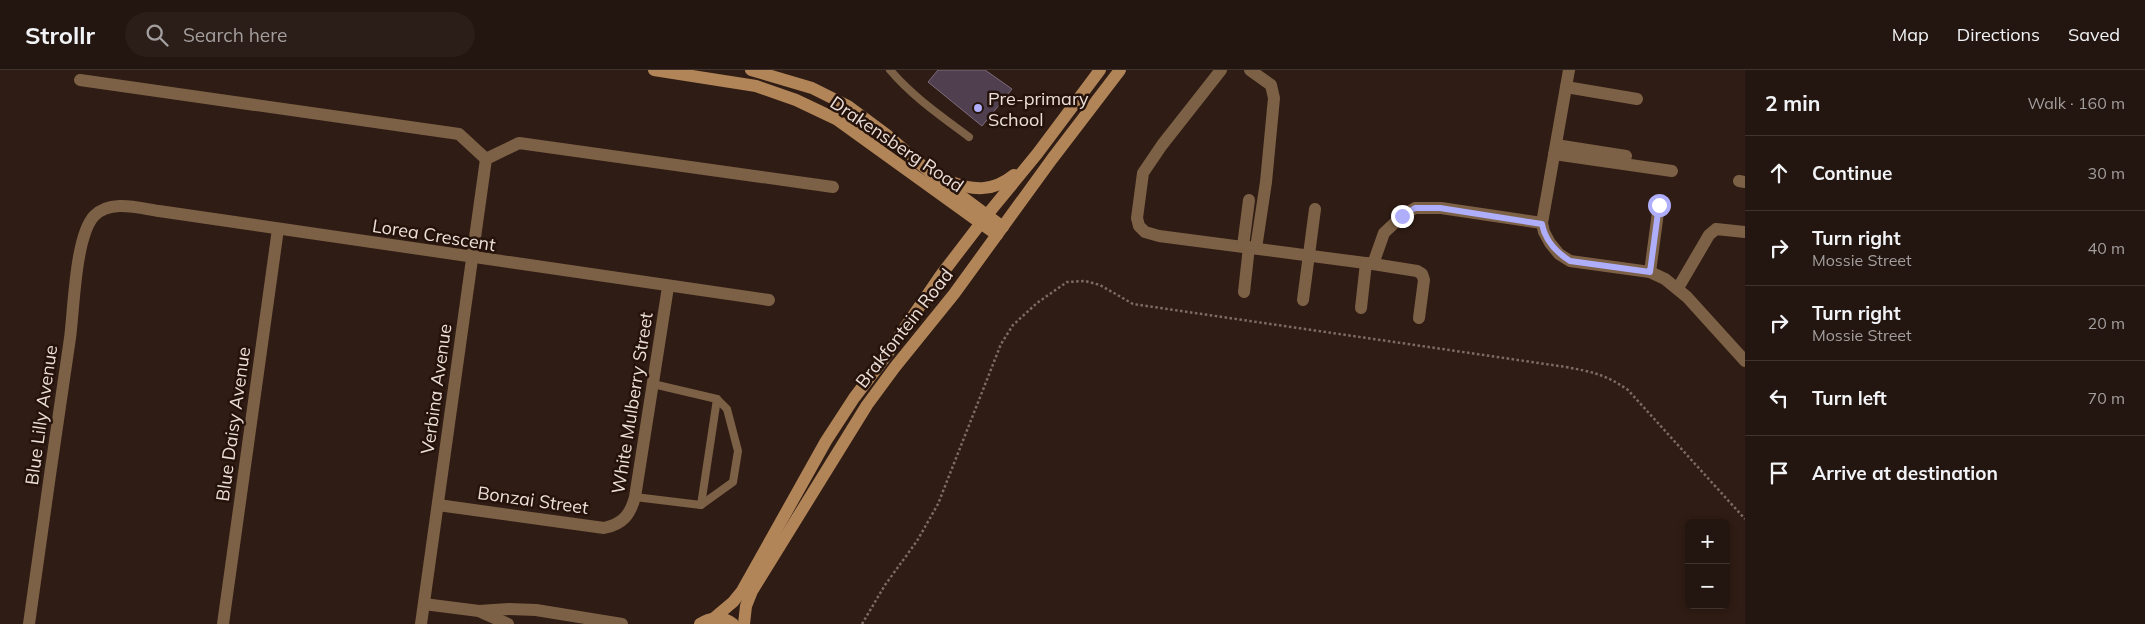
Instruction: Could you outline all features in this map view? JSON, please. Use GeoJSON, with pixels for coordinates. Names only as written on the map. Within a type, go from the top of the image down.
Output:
{"type":"FeatureCollection","features":[{"type":"Feature","properties":{"kind":"street","name":"Drakensberg Road"},"geometry":{"type":"LineString","coordinates":[[654,70],[756,86],[796,100],[836,119],[1000,231]]}},
{"type":"Feature","properties":{"kind":"street","name":"Drakensberg Road"},"geometry":{"type":"LineString","coordinates":[[750,70],[812,88],[848,106],[887,135],[984,219]]}},
{"type":"Feature","properties":{"kind":"street","name":"Brakfontein Road"},"geometry":{"type":"LineString","coordinates":[[700,624],[714,618],[733,602],[742,591],[842,416],[941,275],[1037,154],[1100,70]]}},
{"type":"Feature","properties":{"kind":"street","name":"Brakfontein Road"},"geometry":{"type":"LineString","coordinates":[[744,624],[746,606],[752,591],[854,426],[895,367],[954,294],[1120,70]]}},
{"type":"Feature","properties":{"kind":"street"},"geometry":{"type":"LineString","coordinates":[[1221,70],[1147,165],[1143,173],[1137,218],[1140,226],[1145,232],[1159,236],[1417,271],[1422,274],[1424,280],[1418,318]]}},
{"type":"Feature","properties":{"kind":"street"},"geometry":{"type":"LineString","coordinates":[[1249,247],[1266,182],[1274,98],[1271,85],[1250,70]]}},
{"type":"Feature","properties":{"kind":"street"},"geometry":{"type":"LineString","coordinates":[[1569,70],[1542,224],[1550,243],[1559,254],[1570,261],[1650,272],[1665,278],[1678,288],[1745,361]]}},
{"type":"Feature","properties":{"kind":"street"},"geometry":{"type":"LineString","coordinates":[[80,80],[459,134],[486,159],[519,143],[834,188]]}},
{"type":"Feature","properties":{"kind":"street"},"geometry":{"type":"LineString","coordinates":[[1566,87],[1637,99]]}},
{"type":"Feature","properties":{"kind":"street"},"geometry":{"type":"LineString","coordinates":[[1555,149],[1626,156]]}},
{"type":"Feature","properties":{"kind":"street"},"geometry":{"type":"LineString","coordinates":[[1555,149],[1672,171]]}},
{"type":"Feature","properties":{"kind":"street"},"geometry":{"type":"LineString","coordinates":[[933,175],[966,188],[983,189],[1009,179],[1037,154]]}},
{"type":"Feature","properties":{"kind":"street","name":"Verbina Avenue"},"geometry":{"type":"LineString","coordinates":[[421,624],[486,159]]}},
{"type":"Feature","properties":{"kind":"street"},"geometry":{"type":"LineString","coordinates":[[1244,292],[1249,247],[1249,200]]}},
{"type":"Feature","properties":{"kind":"street"},"geometry":{"type":"LineString","coordinates":[[1650,272],[1659,205]]}},
{"type":"Feature","properties":{"kind":"street","name":"Lorea Crescent"},"geometry":{"type":"LineString","coordinates":[[96,214],[106,207],[120,206],[769,300]]}},
{"type":"Feature","properties":{"kind":"street"},"geometry":{"type":"LineString","coordinates":[[1361,308],[1370,264],[1384,233],[1402,216],[1415,208],[1440,208],[1542,224]]}},
{"type":"Feature","properties":{"kind":"street"},"geometry":{"type":"LineString","coordinates":[[1303,300],[1315,209]]}},
{"type":"Feature","properties":{"kind":"street","name":"Blue Lilly Avenue"},"geometry":{"type":"LineString","coordinates":[[28,624],[72,328],[80,252],[89,222],[96,214]]}},
{"type":"Feature","properties":{"kind":"street","name":"Blue Daisy Avenue"},"geometry":{"type":"LineString","coordinates":[[223,624],[278,229]]}},
{"type":"Feature","properties":{"kind":"street"},"geometry":{"type":"LineString","coordinates":[[1678,288],[1709,235],[1716,229],[1745,232]]}},
{"type":"Feature","properties":{"kind":"street","name":"White Mulberry Street"},"geometry":{"type":"LineString","coordinates":[[622,521],[628,516],[635,497],[668,286]]}},
{"type":"Feature","properties":{"kind":"street"},"geometry":{"type":"LineString","coordinates":[[842,416],[854,426]]}},
{"type":"Feature","properties":{"kind":"street","name":"Bonzai Street"},"geometry":{"type":"LineString","coordinates":[[438,505],[604,528],[622,521]]}},
{"type":"Feature","properties":{"kind":"street"},"geometry":{"type":"LineString","coordinates":[[424,604],[479,611],[536,610],[622,624]]}},
{"type":"Feature","properties":{"kind":"street"},"geometry":{"type":"LineString","coordinates":[[479,611],[508,624]]}},
{"type":"Feature","properties":{"kind":"street"},"geometry":{"type":"LineString","coordinates":[[714,618],[733,624]]}},
{"type":"Feature","properties":{"kind":"lane"},"geometry":{"type":"LineString","coordinates":[[890,70],[902,85],[921,102],[969,137]]}},
{"type":"Feature","properties":{"kind":"lane"},"geometry":{"type":"LineString","coordinates":[[635,497],[701,505],[733,482],[738,451],[727,409],[717,398],[653,384]]}},
{"type":"Feature","properties":{"kind":"lane"},"geometry":{"type":"LineString","coordinates":[[701,505],[717,398]]}},
{"type":"Feature","properties":{"kind":"path"},"geometry":{"type":"LineString","coordinates":[[862,624],[885,586],[917,540],[938,504],[1001,344],[1013,325],[1044,298],[1067,282],[1075,280],[1100,285],[1133,304],[1566,367],[1612,378],[1628,390],[1745,519]]}},
{"type":"Feature","properties":{"kind":"building","name":"Pre-primary School"},"geometry":{"type":"Polygon","coordinates":[[[938,70],[985,70],[1012,89],[982,126],[928,82],[938,70]]]}},
{"type":"Feature","properties":{"kind":"place","name":"Pre-primary School"},"geometry":{"type":"Point","coordinates":[978,108]}},
{"type":"Feature","properties":{"kind":"route"},"geometry":{"type":"LineString","coordinates":[[1402,216],[1415,208],[1426,207],[1542,224],[1545,236],[1550,243],[1559,254],[1570,261],[1650,272],[1659,205]]}}]}
